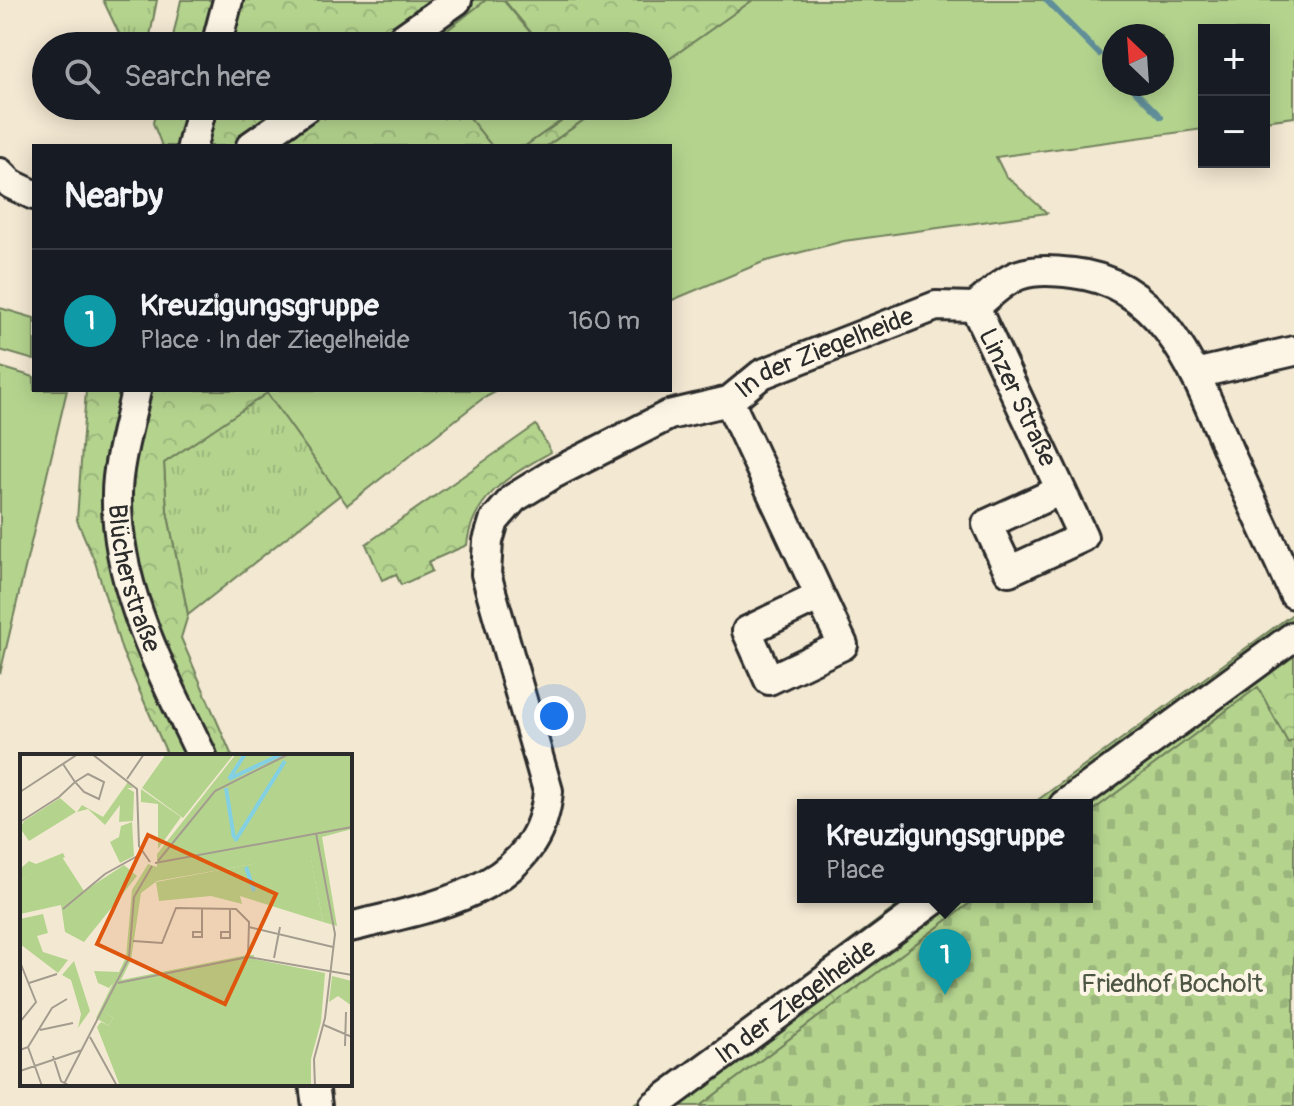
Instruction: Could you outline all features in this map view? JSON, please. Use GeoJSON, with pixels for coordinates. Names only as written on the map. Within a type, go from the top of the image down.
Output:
{"type":"FeatureCollection","features":[{"type":"Feature","properties":{"kind":"street"},"geometry":{"type":"LineString","coordinates":[[220,32],[228,0]]}},
{"type":"Feature","properties":{"kind":"street"},"geometry":{"type":"LineString","coordinates":[[412,32],[457,0]]}},
{"type":"Feature","properties":{"kind":"street"},"geometry":{"type":"LineString","coordinates":[[192,144],[198,120]]}},
{"type":"Feature","properties":{"kind":"street"},"geometry":{"type":"LineString","coordinates":[[254,144],[288,120]]}},
{"type":"Feature","properties":{"kind":"street"},"geometry":{"type":"LineString","coordinates":[[975,307],[1000,285],[1019,275],[1047,271],[1091,275],[1114,285],[1150,308],[1176,339],[1195,374],[1294,594]]}},
{"type":"Feature","properties":{"kind":"street","name":"In der Ziegelheide"},"geometry":{"type":"LineString","coordinates":[[352,927],[435,906],[492,882],[531,846],[546,814],[548,791],[486,574],[488,541],[494,521],[514,498],[553,474],[669,415],[729,401],[762,374],[936,306],[975,307]]}},
{"type":"Feature","properties":{"kind":"street","name":"Linzer Straße"},"geometry":{"type":"LineString","coordinates":[[975,307],[1061,490]]}},
{"type":"Feature","properties":{"kind":"street"},"geometry":{"type":"LineString","coordinates":[[1195,374],[1294,351]]}},
{"type":"Feature","properties":{"kind":"street","name":"Blücherstraße"},"geometry":{"type":"LineString","coordinates":[[136,392],[117,492],[125,568],[135,607],[201,754]]}},
{"type":"Feature","properties":{"kind":"street"},"geometry":{"type":"LineString","coordinates":[[729,401],[820,596]]}},
{"type":"Feature","properties":{"kind":"street"},"geometry":{"type":"LineString","coordinates":[[1072,799],[1294,636]]}},
{"type":"Feature","properties":{"kind":"street","name":"In der Ziegelheide"},"geometry":{"type":"LineString","coordinates":[[654,1106],[930,903]]}},
{"type":"Feature","properties":{"kind":"street"},"geometry":{"type":"LineString","coordinates":[[314,1086],[317,1106]]}},
{"type":"Feature","properties":{"kind":"green space"},"geometry":{"type":"Polygon","coordinates":[[[103,0],[157,0],[151,32],[118,32],[103,0]]]}},
{"type":"Feature","properties":{"kind":"green space"},"geometry":{"type":"Polygon","coordinates":[[[181,0],[486,0],[445,32],[174,32],[181,0]]]}},
{"type":"Feature","properties":{"kind":"green space"},"geometry":{"type":"Polygon","coordinates":[[[486,0],[503,0],[530,32],[445,32],[486,0]]]}},
{"type":"Feature","properties":{"kind":"green space"},"geometry":{"type":"Polygon","coordinates":[[[504,0],[753,0],[672,57],[672,32],[530,32],[504,0]]]}},
{"type":"Feature","properties":{"kind":"green space"},"geometry":{"type":"Polygon","coordinates":[[[753,0],[1294,0],[1294,117],[1270,120],[1270,24],[1198,24],[1198,130],[996,157],[1005,175],[1047,213],[844,241],[763,262],[672,300],[672,144],[550,144],[584,120],[672,120],[672,57],[753,0]]]}},
{"type":"Feature","properties":{"kind":"green space"},"geometry":{"type":"Polygon","coordinates":[[[154,120],[471,120],[490,144],[161,144],[154,120]]]}},
{"type":"Feature","properties":{"kind":"green space"},"geometry":{"type":"Polygon","coordinates":[[[471,120],[562,120],[528,144],[490,144],[471,120]]]}},
{"type":"Feature","properties":{"kind":"green space"},"geometry":{"type":"Polygon","coordinates":[[[562,120],[583,120],[550,144],[528,144],[562,120]]]}},
{"type":"Feature","properties":{"kind":"green space"},"geometry":{"type":"Polygon","coordinates":[[[0,308],[32,317],[32,359],[0,350],[0,308]]]}},
{"type":"Feature","properties":{"kind":"green space"},"geometry":{"type":"Polygon","coordinates":[[[0,367],[32,376],[32,392],[67,392],[0,674],[0,367]]]}},
{"type":"Feature","properties":{"kind":"green space"},"geometry":{"type":"Polygon","coordinates":[[[86,392],[266,392],[164,463],[167,511],[188,615],[181,638],[231,754],[167,754],[122,651],[95,562],[77,520],[86,392]]]}},
{"type":"Feature","properties":{"kind":"green space"},"geometry":{"type":"Polygon","coordinates":[[[266,392],[495,392],[482,399],[347,505],[266,392]]]}},
{"type":"Feature","properties":{"kind":"green space"},"geometry":{"type":"Polygon","coordinates":[[[267,393],[340,495],[188,615],[167,511],[164,463],[267,393]]]}},
{"type":"Feature","properties":{"kind":"green space"},"geometry":{"type":"Polygon","coordinates":[[[536,425],[551,452],[509,478],[485,500],[470,528],[467,545],[428,562],[432,571],[401,585],[396,574],[382,580],[366,544],[536,425]]]}},
{"type":"Feature","properties":{"kind":"green space"},"geometry":{"type":"Polygon","coordinates":[[[1294,613],[1294,740],[1288,743],[1257,688],[1093,811],[1093,799],[1039,799],[1294,613]]]}},
{"type":"Feature","properties":{"kind":"green space","name":"Friedhof Bocholt"},"geometry":{"type":"Polygon","coordinates":[[[1258,687],[1288,743],[1294,740],[1294,1106],[700,1106],[970,903],[1093,903],[1093,811],[1258,687]]]}},
{"type":"Feature","properties":{"kind":"green space"},"geometry":{"type":"Polygon","coordinates":[[[901,903],[970,903],[700,1106],[631,1106],[901,903]]]}},
{"type":"Feature","properties":{"kind":"waterway"},"geometry":{"type":"LineString","coordinates":[[1046,0],[1099,54]]}},
{"type":"Feature","properties":{"kind":"waterway"},"geometry":{"type":"LineString","coordinates":[[1140,96],[1161,117]]}},
{"type":"Feature","properties":{"kind":"place","name":"Kreuzigungsgruppe"},"geometry":{"type":"Point","coordinates":[945,995]}}]}
